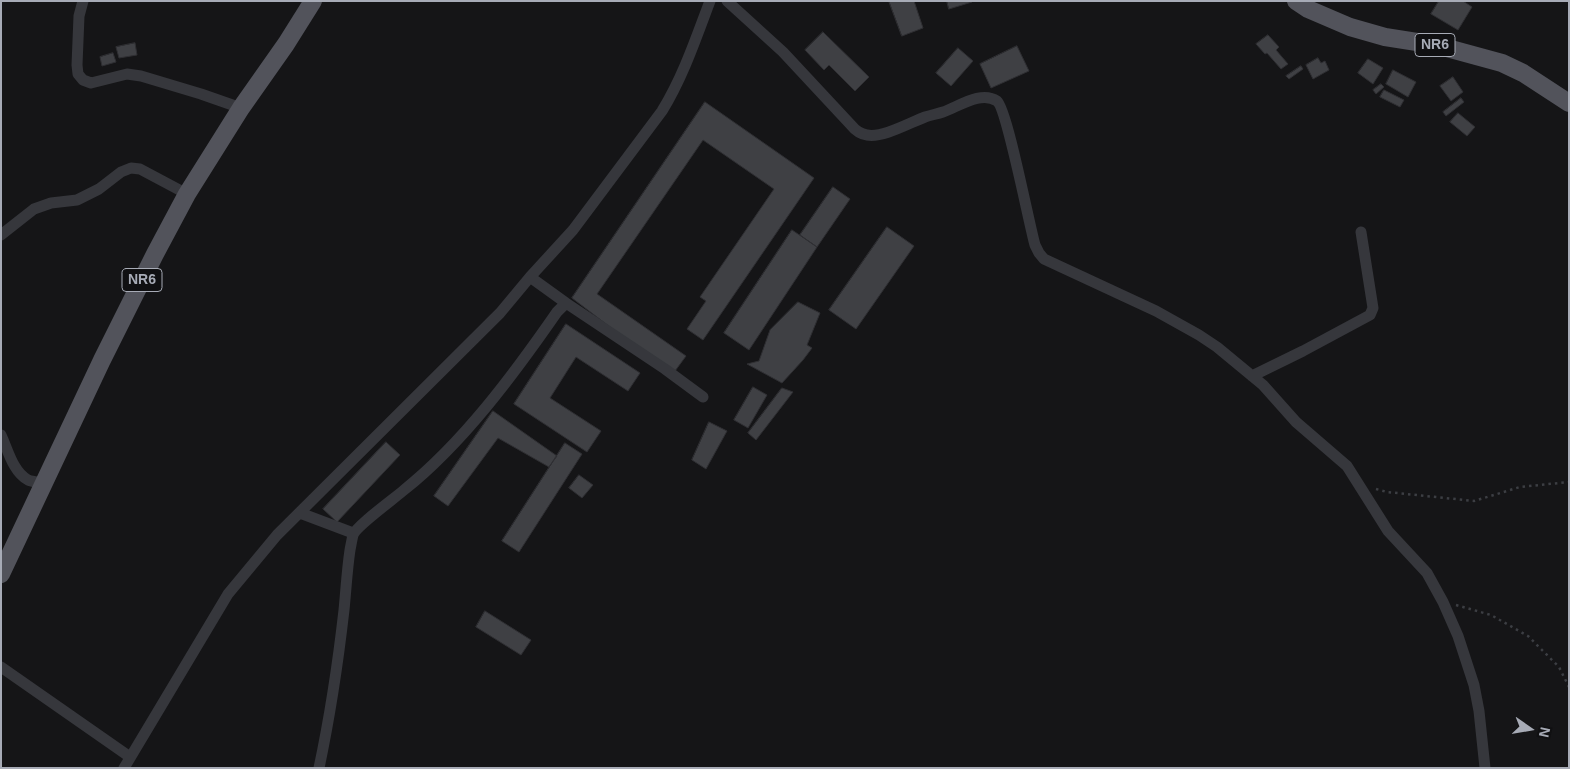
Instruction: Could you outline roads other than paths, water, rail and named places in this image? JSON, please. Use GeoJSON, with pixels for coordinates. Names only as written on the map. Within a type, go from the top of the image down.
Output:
{"type":"FeatureCollection","features":[{"type":"Feature","properties":{"kind":"main road","name":"NR6"},"geometry":{"type":"LineString","coordinates":[[1,574],[102,360],[187,194],[241,108],[286,44],[313,1]]}},
{"type":"Feature","properties":{"kind":"main road","name":"NR6"},"geometry":{"type":"LineString","coordinates":[[1296,1],[1308,9],[1350,27],[1385,37],[1436,45],[1502,63],[1523,73],[1569,103]]}},
{"type":"Feature","properties":{"kind":"street"},"geometry":{"type":"LineString","coordinates":[[83,1],[79,16],[77,65],[78,74],[83,80],[92,82],[127,74],[141,76],[241,108]]}},
{"type":"Feature","properties":{"kind":"street"},"geometry":{"type":"LineString","coordinates":[[124,768],[228,594],[277,535],[500,313],[573,230],[662,111],[682,75],[710,1]]}},
{"type":"Feature","properties":{"kind":"street"},"geometry":{"type":"LineString","coordinates":[[727,1],[783,52],[850,125],[865,135],[887,132],[974,99],[996,100],[1000,104],[1009,133],[1035,245],[1039,253],[1044,258],[1156,311],[1190,330],[1218,348],[1263,385],[1296,422],[1346,466],[1360,484],[1388,531],[1427,573],[1443,602],[1458,636],[1474,685],[1479,711],[1484,768]]}},
{"type":"Feature","properties":{"kind":"street"},"geometry":{"type":"LineString","coordinates":[[1,235],[34,209],[51,203],[77,200],[99,189],[121,172],[131,168],[140,170],[187,194]]}},
{"type":"Feature","properties":{"kind":"street"},"geometry":{"type":"LineString","coordinates":[[1252,376],[1370,315],[1373,308],[1360,232]]}},
{"type":"Feature","properties":{"kind":"street"},"geometry":{"type":"LineString","coordinates":[[530,277],[703,397]]}},
{"type":"Feature","properties":{"kind":"street"},"geometry":{"type":"LineString","coordinates":[[319,768],[335,677],[349,558],[354,533],[379,510],[416,481],[447,451],[511,376],[557,312],[566,303]]}},
{"type":"Feature","properties":{"kind":"street"},"geometry":{"type":"LineString","coordinates":[[1,435],[14,465],[21,474],[29,480],[44,483]]}},
{"type":"Feature","properties":{"kind":"street"},"geometry":{"type":"LineString","coordinates":[[300,513],[354,533]]}},
{"type":"Feature","properties":{"kind":"street"},"geometry":{"type":"LineString","coordinates":[[1,667],[130,757]]}}]}
